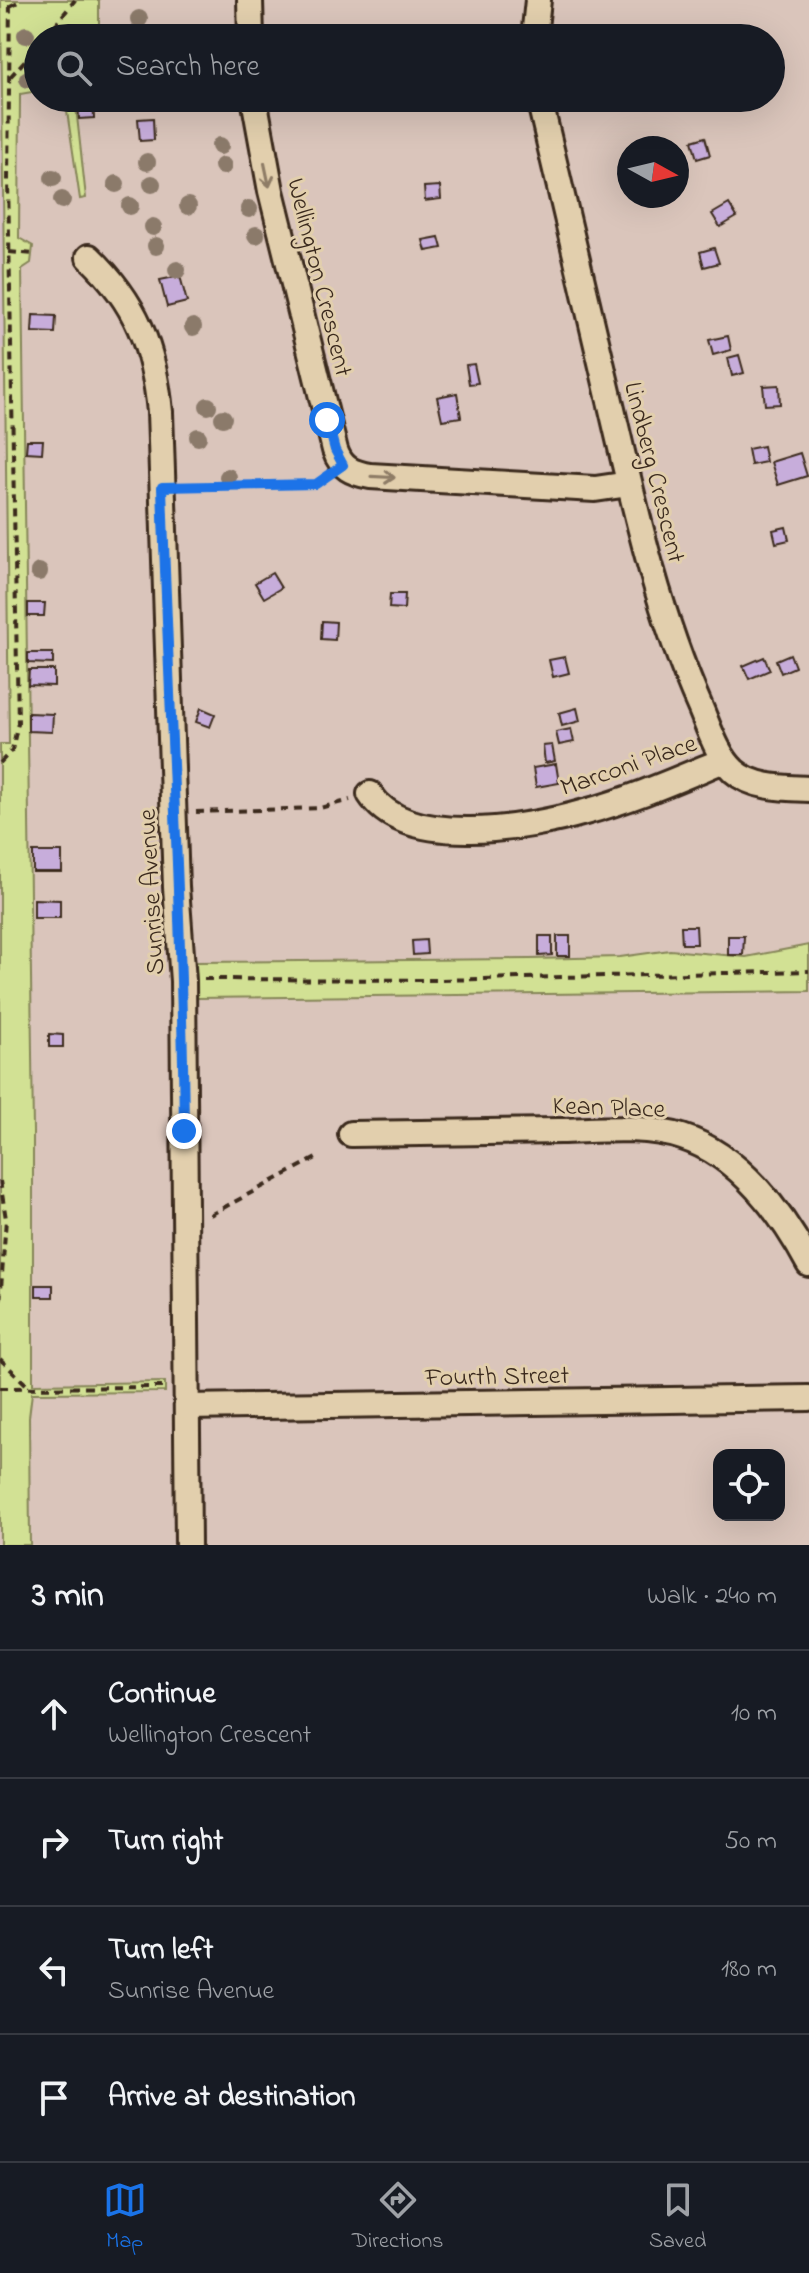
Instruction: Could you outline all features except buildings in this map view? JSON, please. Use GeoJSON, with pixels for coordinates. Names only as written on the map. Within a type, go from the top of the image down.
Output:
{"type":"FeatureCollection","features":[{"type":"Feature","properties":{"kind":"street"},"geometry":{"type":"LineString","coordinates":[[250,0],[251,24]]}},
{"type":"Feature","properties":{"kind":"street"},"geometry":{"type":"LineString","coordinates":[[535,24],[538,0]]}},
{"type":"Feature","properties":{"kind":"street","name":"Wellington Crescent"},"geometry":{"type":"LineString","coordinates":[[257,112],[271,191],[335,450],[343,465]]}},
{"type":"Feature","properties":{"kind":"street","name":"Lindberg Crescent"},"geometry":{"type":"LineString","coordinates":[[542,112],[629,484],[667,625],[724,760]]}},
{"type":"Feature","properties":{"kind":"street","name":"Sunrise Avenue"},"geometry":{"type":"LineString","coordinates":[[89,257],[121,291],[144,335],[158,386],[183,981],[188,1545]]}},
{"type":"Feature","properties":{"kind":"street"},"geometry":{"type":"LineString","coordinates":[[343,465],[360,474],[385,477],[595,489],[629,484]]}},
{"type":"Feature","properties":{"kind":"street"},"geometry":{"type":"LineString","coordinates":[[724,760],[748,780],[809,789]]}},
{"type":"Feature","properties":{"kind":"street","name":"Marconi Place"},"geometry":{"type":"LineString","coordinates":[[370,794],[386,813],[414,826],[444,830],[495,827],[581,814],[724,760]]}},
{"type":"Feature","properties":{"kind":"street","name":"Kean Place"},"geometry":{"type":"LineString","coordinates":[[351,1134],[635,1130],[683,1137],[714,1153],[760,1193],[787,1226],[809,1264]]}},
{"type":"Feature","properties":{"kind":"street","name":"Fourth Street"},"geometry":{"type":"LineString","coordinates":[[187,1407],[809,1398]]}},
{"type":"Feature","properties":{"kind":"path"},"geometry":{"type":"LineString","coordinates":[[0,763],[12,750],[18,723],[8,180],[10,3],[22,0]]}},
{"type":"Feature","properties":{"kind":"path"},"geometry":{"type":"LineString","coordinates":[[56,24],[75,0]]}},
{"type":"Feature","properties":{"kind":"path"},"geometry":{"type":"LineString","coordinates":[[10,78],[24,62]]}},
{"type":"Feature","properties":{"kind":"path"},"geometry":{"type":"LineString","coordinates":[[9,252],[34,254]]}},
{"type":"Feature","properties":{"kind":"path"},"geometry":{"type":"LineString","coordinates":[[162,487],[316,484],[343,465]]}},
{"type":"Feature","properties":{"kind":"path"},"geometry":{"type":"LineString","coordinates":[[174,812],[320,808],[370,794]]}},
{"type":"Feature","properties":{"kind":"path"},"geometry":{"type":"LineString","coordinates":[[183,981],[470,979],[809,971]]}},
{"type":"Feature","properties":{"kind":"path"},"geometry":{"type":"LineString","coordinates":[[184,1221],[214,1212],[316,1158]]}},
{"type":"Feature","properties":{"kind":"path"},"geometry":{"type":"LineString","coordinates":[[0,1181],[6,1219],[0,1303]]}},
{"type":"Feature","properties":{"kind":"path"},"geometry":{"type":"LineString","coordinates":[[0,1359],[31,1389]]}},
{"type":"Feature","properties":{"kind":"path"},"geometry":{"type":"LineString","coordinates":[[0,1388],[168,1387]]}},
{"type":"Feature","properties":{"kind":"shaded area"},"geometry":{"type":"Polygon","coordinates":[[[0,0],[5,346],[0,349],[0,0]]]}},
{"type":"Feature","properties":{"kind":"green space"},"geometry":{"type":"Polygon","coordinates":[[[1,0],[99,0],[99,24],[24,24],[24,93],[20,94],[19,238],[33,246],[31,263],[22,269],[33,1132],[33,1384],[165,1382],[165,1392],[32,1393],[29,1417],[30,1545],[0,1545],[0,744],[9,744],[1,0]]]}},
{"type":"Feature","properties":{"kind":"green space"},"geometry":{"type":"Polygon","coordinates":[[[67,112],[77,112],[86,198],[80,199],[67,112]]]}},
{"type":"Feature","properties":{"kind":"green space"},"geometry":{"type":"Polygon","coordinates":[[[809,945],[809,991],[197,998],[196,962],[620,957],[670,950],[746,957],[809,945]]]}},
{"type":"Feature","properties":{"kind":"route"},"geometry":{"type":"LineString","coordinates":[[184,1131],[183,981],[176,887],[162,487],[316,484],[343,465],[335,450],[327,420]]}}]}
